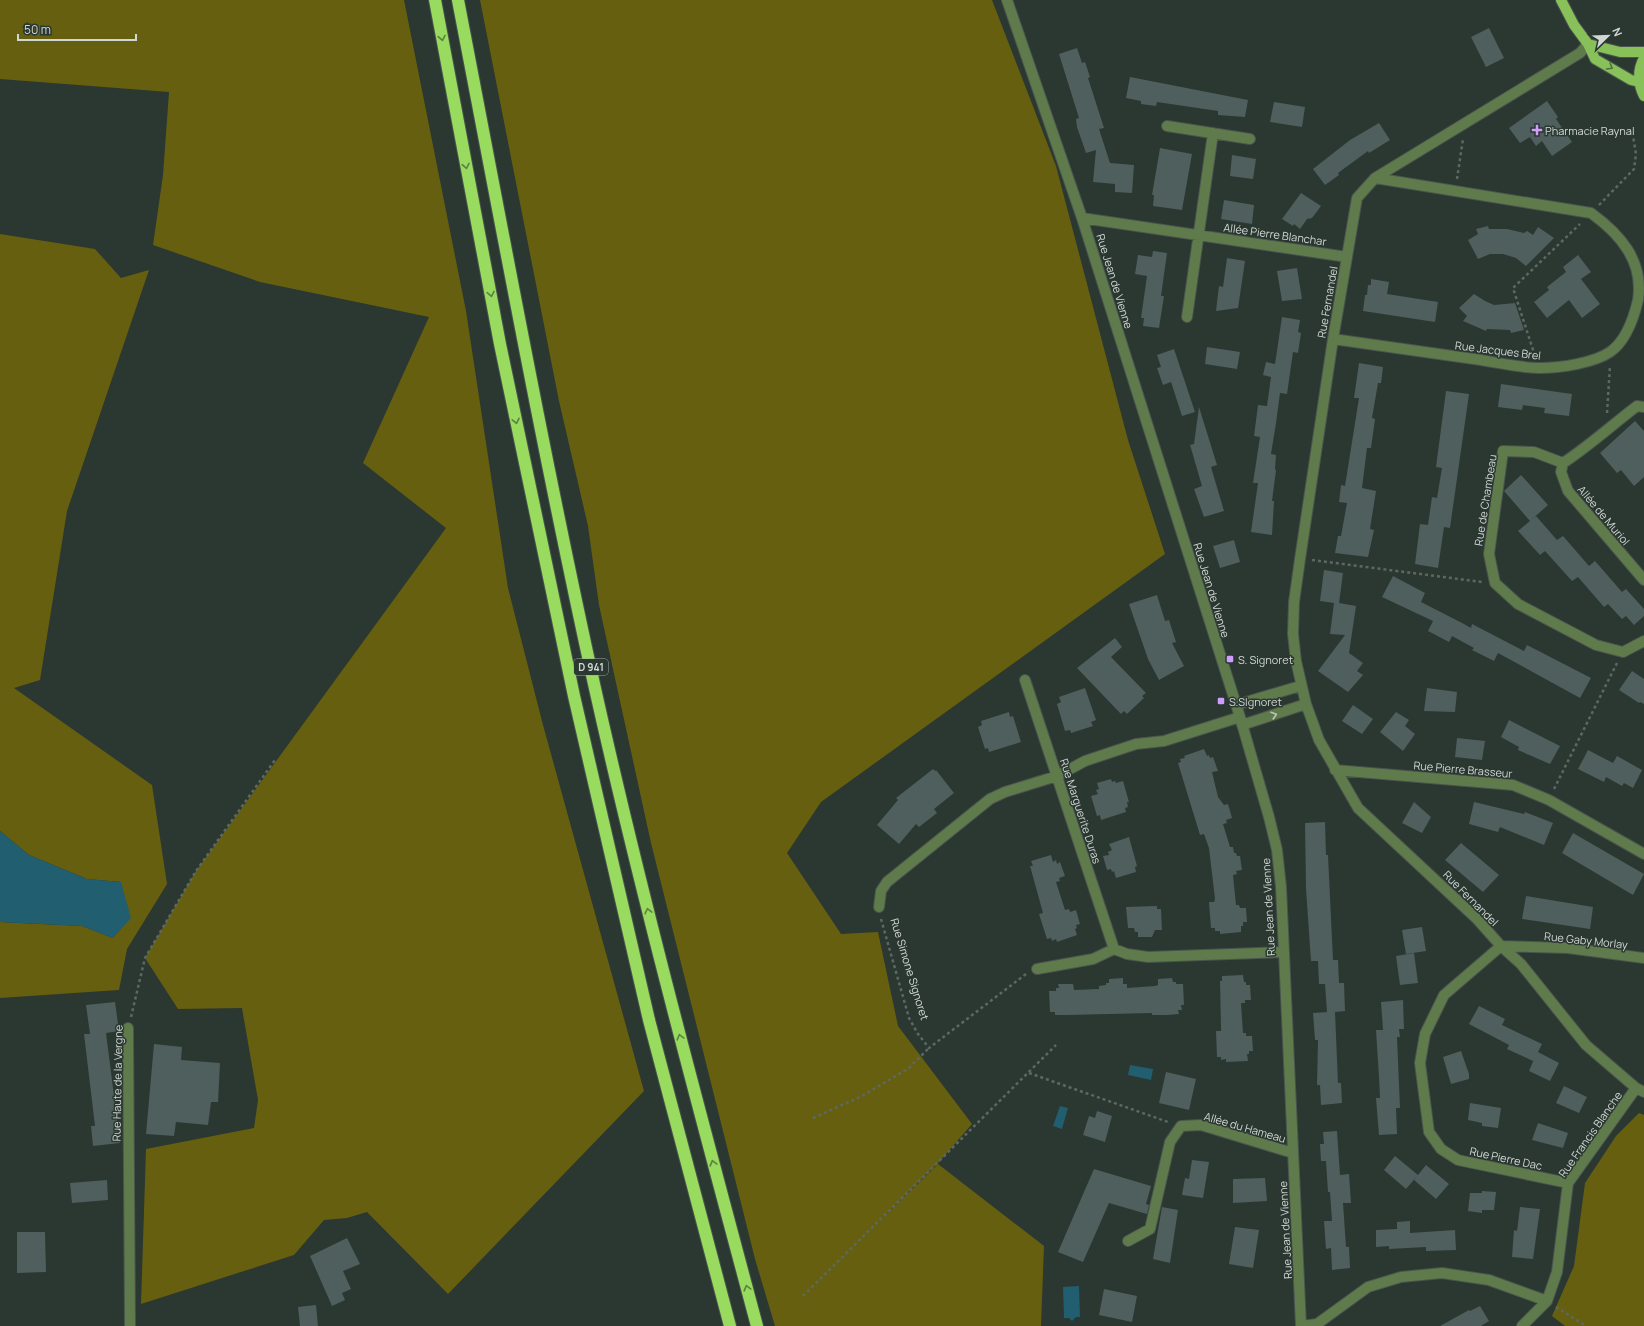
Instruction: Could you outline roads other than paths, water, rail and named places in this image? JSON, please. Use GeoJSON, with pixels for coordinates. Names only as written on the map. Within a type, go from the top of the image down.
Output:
{"type":"FeatureCollection","features":[{"type":"Feature","properties":{"kind":"highway","name":"D 941"},"geometry":{"type":"LineString","coordinates":[[435,0],[500,344],[574,696],[649,1020],[730,1326]]}},
{"type":"Feature","properties":{"kind":"highway","name":"D 941"},"geometry":{"type":"LineString","coordinates":[[458,0],[549,470],[595,685],[635,860],[677,1028],[757,1326]]}},
{"type":"Feature","properties":{"kind":"main road"},"geometry":{"type":"LineString","coordinates":[[1561,0],[1574,26],[1588,44],[1595,59],[1631,80],[1639,82]]}},
{"type":"Feature","properties":{"kind":"main road"},"geometry":{"type":"LineString","coordinates":[[1588,44],[1620,52],[1644,52]]}},
{"type":"Feature","properties":{"kind":"main road"},"geometry":{"type":"LineString","coordinates":[[1644,58],[1639,71],[1639,82],[1644,96]]}},
{"type":"Feature","properties":{"kind":"street","name":"Rue Jean de Vienne"},"geometry":{"type":"LineString","coordinates":[[1007,0],[1082,218],[1241,721],[1269,816],[1277,850],[1281,887],[1301,1326]]}},
{"type":"Feature","properties":{"kind":"street","name":"Rue Fernandel"},"geometry":{"type":"LineString","coordinates":[[1588,44],[1580,53],[1375,178],[1357,198],[1333,339],[1300,559],[1294,602],[1293,634],[1300,686],[1319,740],[1358,808],[1476,918],[1501,946],[1521,964],[1586,1045],[1640,1090]]}},
{"type":"Feature","properties":{"kind":"street"},"geometry":{"type":"LineString","coordinates":[[1167,126],[1250,139]]}},
{"type":"Feature","properties":{"kind":"street"},"geometry":{"type":"LineString","coordinates":[[1187,317],[1213,133]]}},
{"type":"Feature","properties":{"kind":"street","name":"Rue Jacques Brel"},"geometry":{"type":"LineString","coordinates":[[1333,339],[1539,368],[1578,364],[1610,352],[1623,338],[1634,317],[1641,286],[1636,261],[1626,244],[1610,227],[1591,213],[1375,178]]}},
{"type":"Feature","properties":{"kind":"street","name":"Allée Pierre Blanchar"},"geometry":{"type":"LineString","coordinates":[[1082,218],[1347,257]]}},
{"type":"Feature","properties":{"kind":"street"},"geometry":{"type":"LineString","coordinates":[[1562,463],[1580,452],[1606,429],[1637,406],[1644,406]]}},
{"type":"Feature","properties":{"kind":"street","name":"Rue de Chambeau"},"geometry":{"type":"LineString","coordinates":[[1562,463],[1534,452],[1503,451],[1489,554],[1494,583],[1518,604],[1596,645],[1623,652],[1644,641]]}},
{"type":"Feature","properties":{"kind":"street","name":"Allée de Muriol"},"geometry":{"type":"LineString","coordinates":[[1562,463],[1561,472],[1568,491],[1644,580]]}},
{"type":"Feature","properties":{"kind":"street","name":"Rue Marguerite Duras"},"geometry":{"type":"LineString","coordinates":[[1025,680],[1114,949]]}},
{"type":"Feature","properties":{"kind":"street"},"geometry":{"type":"LineString","coordinates":[[1236,705],[1300,686]]}},
{"type":"Feature","properties":{"kind":"street"},"geometry":{"type":"LineString","coordinates":[[1241,721],[1306,704]]}},
{"type":"Feature","properties":{"kind":"street","name":"Rue Simone Signoret"},"geometry":{"type":"LineString","coordinates":[[880,907],[881,891],[887,882],[985,802],[1005,792],[1057,776],[1085,761],[1136,744],[1164,741],[1241,721]]}},
{"type":"Feature","properties":{"kind":"street","name":"Rue Pierre Brasseur"},"geometry":{"type":"LineString","coordinates":[[1335,770],[1513,785],[1549,800],[1644,854]]}},
{"type":"Feature","properties":{"kind":"street","name":"Rue Gaby Morlay"},"geometry":{"type":"LineString","coordinates":[[1501,946],[1568,948],[1644,958]]}},
{"type":"Feature","properties":{"kind":"street","name":"Rue Pierre Dac"},"geometry":{"type":"LineString","coordinates":[[1501,946],[1444,995],[1425,1034],[1420,1063],[1430,1132],[1441,1149],[1458,1160],[1568,1183]]}},
{"type":"Feature","properties":{"kind":"street"},"geometry":{"type":"LineString","coordinates":[[1037,969],[1093,959],[1114,949],[1127,954],[1148,957],[1283,952]]}},
{"type":"Feature","properties":{"kind":"street","name":"Rue Haute de la Vergne"},"geometry":{"type":"LineString","coordinates":[[128,1028],[130,1326]]}},
{"type":"Feature","properties":{"kind":"street","name":"Rue Francis Blanche"},"geometry":{"type":"LineString","coordinates":[[1522,1326],[1547,1301],[1557,1272],[1568,1183],[1640,1090]]}},
{"type":"Feature","properties":{"kind":"street","name":"Allée du Hameau"},"geometry":{"type":"LineString","coordinates":[[1128,1241],[1150,1229],[1170,1142],[1181,1126],[1201,1125],[1293,1153]]}},
{"type":"Feature","properties":{"kind":"street"},"geometry":{"type":"LineString","coordinates":[[1301,1326],[1317,1324],[1368,1287],[1401,1277],[1442,1273],[1489,1280],[1547,1301]]}},
{"type":"Feature","properties":{"kind":"water"},"geometry":{"type":"Polygon","coordinates":[[[0,831],[29,855],[87,879],[121,882],[131,918],[113,938],[82,926],[0,922],[0,831]]]}},
{"type":"Feature","properties":{"kind":"water"},"geometry":{"type":"Polygon","coordinates":[[[1130,1065],[1153,1069],[1151,1080],[1128,1075],[1130,1065]]]}},
{"type":"Feature","properties":{"kind":"water"},"geometry":{"type":"Polygon","coordinates":[[[1060,1106],[1068,1108],[1062,1129],[1053,1126],[1060,1106]]]}},
{"type":"Feature","properties":{"kind":"water"},"geometry":{"type":"Polygon","coordinates":[[[1079,1286],[1080,1317],[1076,1317],[1072,1321],[1069,1318],[1064,1318],[1063,1287],[1079,1286]]]}},
{"type":"Feature","properties":{"kind":"place","name":"Pharmacie Raynal"},"geometry":{"type":"Point","coordinates":[1537,130]}},
{"type":"Feature","properties":{"kind":"place","name":"S. Signoret"},"geometry":{"type":"Point","coordinates":[1230,659]}},
{"type":"Feature","properties":{"kind":"place","name":"S.SIgnoret"},"geometry":{"type":"Point","coordinates":[1221,701]}}]}
